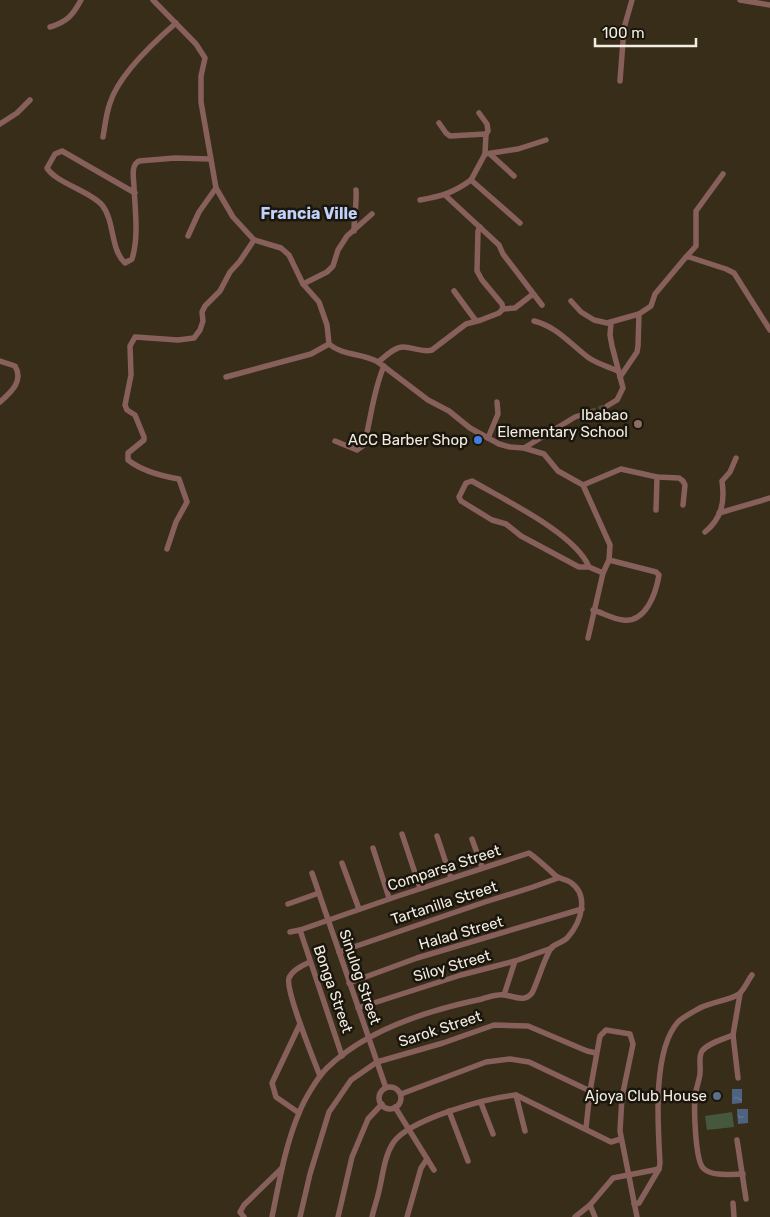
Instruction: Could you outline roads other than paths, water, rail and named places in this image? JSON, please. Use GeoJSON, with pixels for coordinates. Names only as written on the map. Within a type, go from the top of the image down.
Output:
{"type":"FeatureCollection","features":[{"type":"Feature","properties":{"kind":"street"},"geometry":{"type":"LineString","coordinates":[[50,27],[61,24],[69,18],[81,0]]}},
{"type":"Feature","properties":{"kind":"street"},"geometry":{"type":"LineString","coordinates":[[153,0],[196,44],[205,58],[201,76],[201,102],[216,188],[233,217],[254,240],[286,251],[303,284],[319,302],[327,325],[329,344],[339,351],[369,357],[378,362],[428,400],[440,405],[470,428],[488,438],[510,447],[524,448],[546,455],[558,470],[583,485],[610,545],[609,560],[602,573],[588,638]]}},
{"type":"Feature","properties":{"kind":"street"},"geometry":{"type":"LineString","coordinates":[[620,81],[624,28],[632,0]]}},
{"type":"Feature","properties":{"kind":"street"},"geometry":{"type":"LineString","coordinates":[[740,0],[770,5]]}},
{"type":"Feature","properties":{"kind":"street"},"geometry":{"type":"LineString","coordinates":[[103,137],[110,101],[122,80],[147,49],[176,23]]}},
{"type":"Feature","properties":{"kind":"street"},"geometry":{"type":"LineString","coordinates":[[0,124],[17,113],[30,100]]}},
{"type":"Feature","properties":{"kind":"street"},"geometry":{"type":"LineString","coordinates":[[420,200],[454,192],[471,180],[487,154],[486,134],[488,127],[479,113]]}},
{"type":"Feature","properties":{"kind":"street"},"geometry":{"type":"LineString","coordinates":[[439,123],[450,136],[486,134]]}},
{"type":"Feature","properties":{"kind":"street"},"geometry":{"type":"LineString","coordinates":[[487,154],[518,149],[546,140]]}},
{"type":"Feature","properties":{"kind":"street"},"geometry":{"type":"LineString","coordinates":[[135,193],[62,151],[55,154],[47,168],[54,175],[100,203],[107,216],[121,260],[125,263],[132,259],[135,251],[135,193],[134,167],[139,161],[175,158],[210,159]]}},
{"type":"Feature","properties":{"kind":"street"},"geometry":{"type":"LineString","coordinates":[[487,154],[514,176]]}},
{"type":"Feature","properties":{"kind":"street"},"geometry":{"type":"LineString","coordinates":[[571,301],[581,312],[594,320],[611,323],[639,314],[651,306],[655,294],[696,246],[696,211],[723,174]]}},
{"type":"Feature","properties":{"kind":"street"},"geometry":{"type":"LineString","coordinates":[[471,180],[520,223]]}},
{"type":"Feature","properties":{"kind":"street"},"geometry":{"type":"LineString","coordinates":[[188,236],[198,212],[216,188]]}},
{"type":"Feature","properties":{"kind":"street"},"geometry":{"type":"LineString","coordinates":[[354,231],[356,190]]}},
{"type":"Feature","properties":{"kind":"street"},"geometry":{"type":"LineString","coordinates":[[445,195],[499,246],[542,305]]}},
{"type":"Feature","properties":{"kind":"street"},"geometry":{"type":"LineString","coordinates":[[303,284],[327,272],[333,266],[341,244],[372,214]]}},
{"type":"Feature","properties":{"kind":"street"},"geometry":{"type":"LineString","coordinates":[[480,227],[478,231],[477,271],[502,304],[503,309]]}},
{"type":"Feature","properties":{"kind":"street"},"geometry":{"type":"LineString","coordinates":[[167,549],[176,522],[187,502],[179,478],[155,474],[135,466],[128,460],[128,453],[144,440],[135,415],[126,410],[125,405],[131,375],[130,346],[135,337],[178,340],[194,338],[200,330],[203,321],[202,312],[205,306],[220,291],[230,272],[254,240]]}},
{"type":"Feature","properties":{"kind":"street"},"geometry":{"type":"LineString","coordinates":[[686,258],[690,257],[734,273],[770,330]]}},
{"type":"Feature","properties":{"kind":"street"},"geometry":{"type":"LineString","coordinates":[[454,291],[476,321]]}},
{"type":"Feature","properties":{"kind":"street"},"geometry":{"type":"LineString","coordinates":[[378,362],[402,347],[428,352],[466,324],[499,313],[503,309],[515,308],[533,294]]}},
{"type":"Feature","properties":{"kind":"street"},"geometry":{"type":"LineString","coordinates":[[619,374],[637,352],[639,314]]}},
{"type":"Feature","properties":{"kind":"street"},"geometry":{"type":"LineString","coordinates":[[534,321],[554,329],[592,360],[619,374]]}},
{"type":"Feature","properties":{"kind":"street"},"geometry":{"type":"LineString","coordinates":[[607,406],[617,400],[623,388],[610,335],[611,323]]}},
{"type":"Feature","properties":{"kind":"street"},"geometry":{"type":"LineString","coordinates":[[226,377],[311,354],[329,344]]}},
{"type":"Feature","properties":{"kind":"street"},"geometry":{"type":"LineString","coordinates":[[0,361],[16,366],[19,374],[18,382],[11,393],[0,402]]}},
{"type":"Feature","properties":{"kind":"street"},"geometry":{"type":"LineString","coordinates":[[335,441],[357,450],[364,445],[370,427],[375,390],[384,366]]}},
{"type":"Feature","properties":{"kind":"street"},"geometry":{"type":"LineString","coordinates":[[488,438],[498,414],[497,402]]}},
{"type":"Feature","properties":{"kind":"street"},"geometry":{"type":"LineString","coordinates":[[524,448],[575,417],[591,412]]}},
{"type":"Feature","properties":{"kind":"street"},"geometry":{"type":"LineString","coordinates":[[705,532],[717,520],[724,491],[722,481],[730,472],[736,458]]}},
{"type":"Feature","properties":{"kind":"street"},"geometry":{"type":"LineString","coordinates":[[583,485],[621,469],[657,477],[679,478],[685,485],[683,505]]}},
{"type":"Feature","properties":{"kind":"street"},"geometry":{"type":"LineString","coordinates":[[656,510],[657,477]]}},
{"type":"Feature","properties":{"kind":"street"},"geometry":{"type":"LineString","coordinates":[[589,568],[586,560],[557,530],[472,481],[466,483],[459,497],[461,501],[492,520],[506,524],[521,536],[579,567],[589,568],[602,573]]}},
{"type":"Feature","properties":{"kind":"street"},"geometry":{"type":"LineString","coordinates":[[719,513],[770,498]]}},
{"type":"Feature","properties":{"kind":"street"},"geometry":{"type":"LineString","coordinates":[[593,610],[625,621],[645,612],[654,596],[659,576],[656,572],[609,560]]}},
{"type":"Feature","properties":{"kind":"street"},"geometry":{"type":"LineString","coordinates":[[402,834],[420,888]]}},
{"type":"Feature","properties":{"kind":"street"},"geometry":{"type":"LineString","coordinates":[[437,836],[451,878]]}},
{"type":"Feature","properties":{"kind":"street"},"geometry":{"type":"LineString","coordinates":[[472,839],[482,868]]}},
{"type":"Feature","properties":{"kind":"street"},"geometry":{"type":"LineString","coordinates":[[373,848],[389,898]]}},
{"type":"Feature","properties":{"kind":"street","name":"Comparsa Street"},"geometry":{"type":"LineString","coordinates":[[290,932],[389,898],[530,854],[546,865],[558,878],[571,883],[582,901],[582,910]]}},
{"type":"Feature","properties":{"kind":"street"},"geometry":{"type":"LineString","coordinates":[[342,863],[359,909]]}},
{"type":"Feature","properties":{"kind":"street","name":"Sinulog Street"},"geometry":{"type":"LineString","coordinates":[[312,874],[386,1088]]}},
{"type":"Feature","properties":{"kind":"street","name":"Tartanilla Street"},"geometry":{"type":"LineString","coordinates":[[339,952],[558,878]]}},
{"type":"Feature","properties":{"kind":"street"},"geometry":{"type":"LineString","coordinates":[[288,904],[319,893]]}},
{"type":"Feature","properties":{"kind":"street"},"geometry":{"type":"LineString","coordinates":[[272,1217],[282,1168],[299,1113],[320,1076],[342,1056],[368,1038],[389,1027],[470,1001],[504,995],[521,999],[530,996],[552,948],[568,938],[582,910]]}},
{"type":"Feature","properties":{"kind":"street","name":"Halad Street"},"geometry":{"type":"LineString","coordinates":[[349,982],[417,958],[582,910]]}},
{"type":"Feature","properties":{"kind":"street","name":"Bonga Street"},"geometry":{"type":"LineString","coordinates":[[300,930],[342,1056]]}},
{"type":"Feature","properties":{"kind":"street","name":"Siloy Street"},"geometry":{"type":"LineString","coordinates":[[358,1008],[552,948]]}},
{"type":"Feature","properties":{"kind":"street"},"geometry":{"type":"LineString","coordinates":[[504,995],[515,961]]}},
{"type":"Feature","properties":{"kind":"street"},"geometry":{"type":"LineString","coordinates":[[310,962],[302,965],[290,975],[288,983],[300,1024],[320,1076]]}},
{"type":"Feature","properties":{"kind":"street"},"geometry":{"type":"LineString","coordinates":[[738,1078],[733,1035],[740,994],[752,975]]}},
{"type":"Feature","properties":{"kind":"street"},"geometry":{"type":"LineString","coordinates":[[634,1204],[639,1203],[659,1169],[658,1098],[662,1059],[667,1038],[678,1022],[701,1007],[740,994]]}},
{"type":"Feature","properties":{"kind":"street"},"geometry":{"type":"LineString","coordinates":[[299,1113],[276,1097],[272,1083],[300,1024]]}},
{"type":"Feature","properties":{"kind":"street","name":"Sarok Street"},"geometry":{"type":"LineString","coordinates":[[300,1217],[329,1112],[351,1080],[377,1062],[443,1043],[494,1025],[528,1026],[596,1053]]}},
{"type":"Feature","properties":{"kind":"street"},"geometry":{"type":"LineString","coordinates":[[586,1128],[590,1091],[600,1036],[606,1030],[630,1034],[633,1044],[622,1097],[621,1139],[637,1217]]}},
{"type":"Feature","properties":{"kind":"street"},"geometry":{"type":"LineString","coordinates":[[733,1035],[703,1050],[700,1056],[700,1073],[695,1097],[695,1135],[700,1165],[704,1170],[744,1174]]}},
{"type":"Feature","properties":{"kind":"street"},"geometry":{"type":"LineString","coordinates":[[401,1094],[486,1062],[510,1058],[529,1062],[590,1091],[608,1096],[695,1097]]}},
{"type":"Feature","properties":{"kind":"street"},"geometry":{"type":"LineString","coordinates":[[394,1087],[401,1094],[401,1100],[395,1107],[388,1108],[380,1101],[380,1094],[386,1088],[394,1087]]}},
{"type":"Feature","properties":{"kind":"street"},"geometry":{"type":"LineString","coordinates":[[372,1217],[383,1170],[392,1145],[399,1136],[409,1129],[449,1111],[504,1096],[516,1095],[611,1142],[621,1139]]}},
{"type":"Feature","properties":{"kind":"street"},"geometry":{"type":"LineString","coordinates":[[516,1095],[525,1131]]}},
{"type":"Feature","properties":{"kind":"street"},"geometry":{"type":"LineString","coordinates":[[481,1103],[493,1134]]}},
{"type":"Feature","properties":{"kind":"street"},"geometry":{"type":"LineString","coordinates":[[338,1217],[352,1157],[368,1119],[382,1104]]}},
{"type":"Feature","properties":{"kind":"street"},"geometry":{"type":"LineString","coordinates":[[395,1107],[434,1170]]}},
{"type":"Feature","properties":{"kind":"street"},"geometry":{"type":"LineString","coordinates":[[449,1111],[468,1161]]}},
{"type":"Feature","properties":{"kind":"street"},"geometry":{"type":"LineString","coordinates":[[737,1140],[744,1174],[746,1199]]}},
{"type":"Feature","properties":{"kind":"street"},"geometry":{"type":"LineString","coordinates":[[407,1217],[421,1168],[427,1159]]}},
{"type":"Feature","properties":{"kind":"street"},"geometry":{"type":"LineString","coordinates":[[244,1217],[240,1212],[244,1205],[282,1168]]}},
{"type":"Feature","properties":{"kind":"street"},"geometry":{"type":"LineString","coordinates":[[575,1217],[590,1205],[613,1178],[659,1169]]}},
{"type":"Feature","properties":{"kind":"street"},"geometry":{"type":"LineString","coordinates":[[733,1203],[734,1217]]}},
{"type":"Feature","properties":{"kind":"street"},"geometry":{"type":"LineString","coordinates":[[590,1205],[595,1217]]}},
{"type":"Feature","properties":{"kind":"water"},"geometry":{"type":"Polygon","coordinates":[[[732,1089],[742,1089],[742,1103],[732,1104],[732,1089]]]}},
{"type":"Feature","properties":{"kind":"water"},"geometry":{"type":"Polygon","coordinates":[[[737,1109],[748,1109],[748,1123],[738,1124],[737,1109]]]}},
{"type":"Feature","properties":{"kind":"tunnel"},"geometry":{"type":"LineString","coordinates":[[591,412],[607,406]]}},
{"type":"Feature","properties":{"kind":"place","name":"Ibabao Elementary School"},"geometry":{"type":"Point","coordinates":[638,424]}},
{"type":"Feature","properties":{"kind":"place","name":"ACC Barber Shop"},"geometry":{"type":"Point","coordinates":[478,440]}},
{"type":"Feature","properties":{"kind":"place","name":"Ajoya Club House"},"geometry":{"type":"Point","coordinates":[717,1096]}},
{"type":"Feature","properties":{"kind":"district","name":"Francia Ville"},"geometry":{"type":"Point","coordinates":[309,213]}}]}
